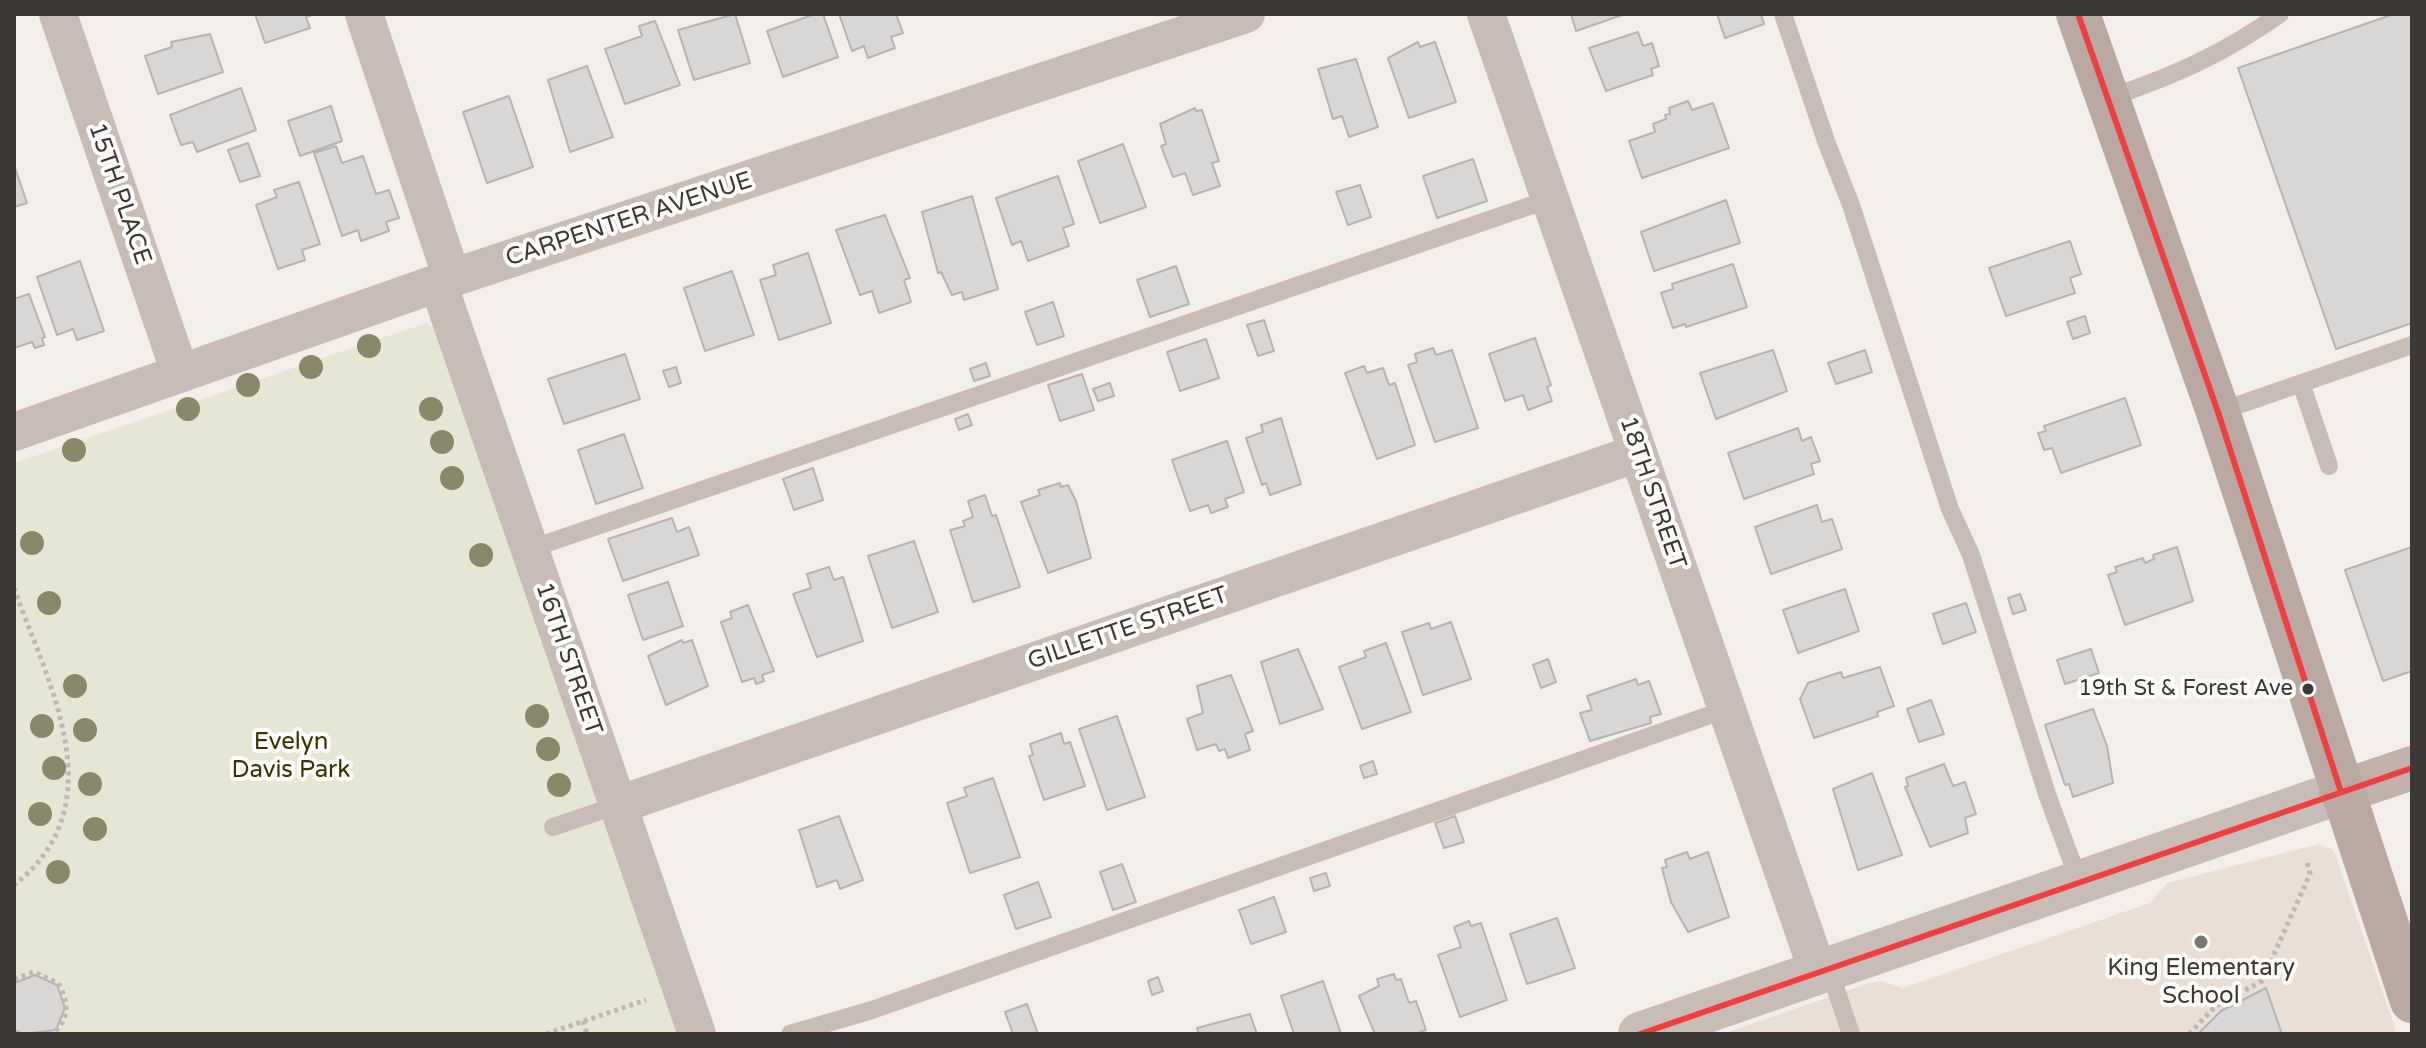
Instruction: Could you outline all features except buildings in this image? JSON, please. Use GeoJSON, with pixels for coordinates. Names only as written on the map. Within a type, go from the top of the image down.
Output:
{"type":"FeatureCollection","features":[{"type":"Feature","properties":{"kind":"main road"},"geometry":{"type":"LineString","coordinates":[[2078,14],[2218,412],[2412,1001]]}},
{"type":"Feature","properties":{"kind":"main road"},"geometry":{"type":"LineString","coordinates":[[2341,792],[2412,768]]}},
{"type":"Feature","properties":{"kind":"street","name":"15TH PLACE"},"geometry":{"type":"LineString","coordinates":[[58,14],[180,373]]}},
{"type":"Feature","properties":{"kind":"street","name":"16TH STREET"},"geometry":{"type":"LineString","coordinates":[[364,14],[530,549],[697,1034]]}},
{"type":"Feature","properties":{"kind":"street","name":"CARPENTER AVENUE"},"geometry":{"type":"LineString","coordinates":[[14,432],[445,281],[1246,14]]}},
{"type":"Feature","properties":{"kind":"street","name":"18TH STREET"},"geometry":{"type":"LineString","coordinates":[[1486,14],[1727,709],[1823,970]]}},
{"type":"Feature","properties":{"kind":"street","name":"GILLETTE STREET"},"geometry":{"type":"LineString","coordinates":[[618,805],[1638,453]]}},
{"type":"Feature","properties":{"kind":"street"},"geometry":{"type":"LineString","coordinates":[[1640,1034],[2341,792]]}},
{"type":"Feature","properties":{"kind":"lane"},"geometry":{"type":"LineString","coordinates":[[1783,14],[1851,205],[1950,509],[1971,555],[2048,797],[2080,882]]}},
{"type":"Feature","properties":{"kind":"lane"},"geometry":{"type":"LineString","coordinates":[[2109,98],[2184,72],[2239,43],[2280,14]]}},
{"type":"Feature","properties":{"kind":"lane"},"geometry":{"type":"LineString","coordinates":[[530,549],[1550,199]]}},
{"type":"Feature","properties":{"kind":"lane"},"geometry":{"type":"LineString","coordinates":[[2218,412],[2412,345]]}},
{"type":"Feature","properties":{"kind":"lane"},"geometry":{"type":"LineString","coordinates":[[2301,383],[2329,466]]}},
{"type":"Feature","properties":{"kind":"lane"},"geometry":{"type":"LineString","coordinates":[[790,1034],[887,1005],[1727,709]]}},
{"type":"Feature","properties":{"kind":"lane"},"geometry":{"type":"LineString","coordinates":[[553,827],[618,805]]}},
{"type":"Feature","properties":{"kind":"lane"},"geometry":{"type":"LineString","coordinates":[[1823,970],[1851,1034]]}},
{"type":"Feature","properties":{"kind":"path"},"geometry":{"type":"LineString","coordinates":[[14,588],[69,749],[69,792],[54,841],[14,885]]}},
{"type":"Feature","properties":{"kind":"path"},"geometry":{"type":"LineString","coordinates":[[2189,1034],[2216,1006],[2262,981],[2310,874],[2306,859]]}},
{"type":"Feature","properties":{"kind":"path"},"geometry":{"type":"LineString","coordinates":[[14,979],[34,972],[58,983],[65,994],[67,1008],[64,1021],[52,1034]]}},
{"type":"Feature","properties":{"kind":"path"},"geometry":{"type":"LineString","coordinates":[[546,1034],[654,997]]}},
{"type":"Feature","properties":{"kind":"path"},"geometry":{"type":"LineString","coordinates":[[583,1021],[587,1034]]}},
{"type":"Feature","properties":{"kind":"shaded area","name":"King Elementary School"},"geometry":{"type":"Polygon","coordinates":[[[2319,844],[2333,850],[2336,857],[2397,1034],[1723,1034],[1869,983],[1881,981],[1903,988],[2150,903],[2167,883],[2319,844]]]}},
{"type":"Feature","properties":{"kind":"green space","name":"Evelyn Davis Park"},"geometry":{"type":"Polygon","coordinates":[[[426,323],[434,328],[680,1034],[14,1034],[14,463],[426,323]]]}},
{"type":"Feature","properties":{"kind":"transit line"},"geometry":{"type":"LineString","coordinates":[[2078,14],[2218,412],[2341,792]]}},
{"type":"Feature","properties":{"kind":"transit line"},"geometry":{"type":"LineString","coordinates":[[1640,1034],[2412,768]]}},
{"type":"Feature","properties":{"kind":"place","name":"19th St & Forest Ave"},"geometry":{"type":"Point","coordinates":[2308,689]}},
{"type":"Feature","properties":{"kind":"place","name":"King Elementary School"},"geometry":{"type":"Point","coordinates":[2201,942]}}]}
